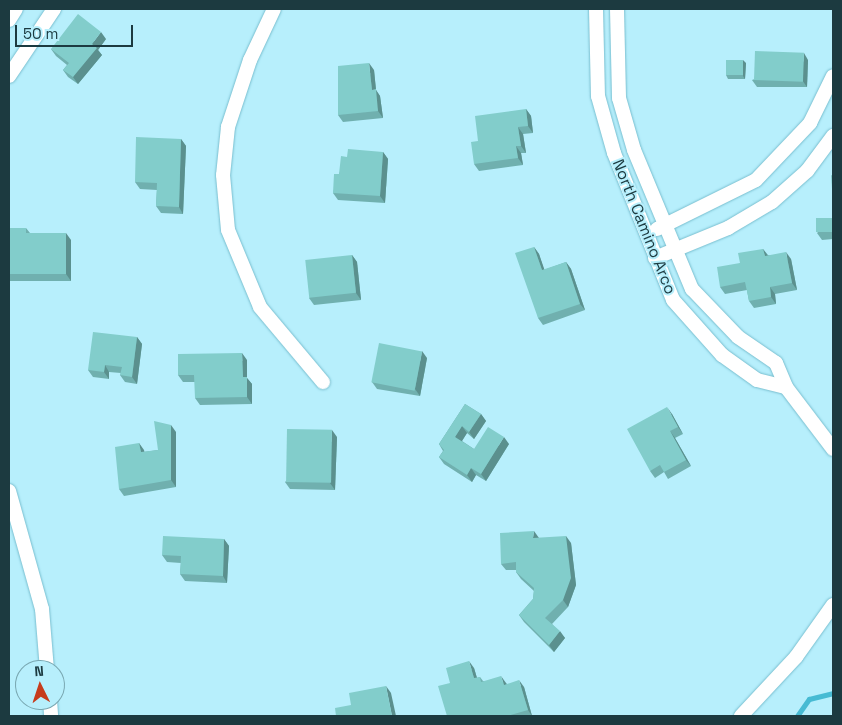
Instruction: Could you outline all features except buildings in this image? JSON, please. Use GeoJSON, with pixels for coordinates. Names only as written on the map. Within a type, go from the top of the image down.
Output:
{"type":"FeatureCollection","features":[{"type":"Feature","properties":{"kind":"street"},"geometry":{"type":"LineString","coordinates":[[9,20],[16,9]]}},
{"type":"Feature","properties":{"kind":"street"},"geometry":{"type":"LineString","coordinates":[[9,76],[54,9]]}},
{"type":"Feature","properties":{"kind":"street"},"geometry":{"type":"LineString","coordinates":[[274,9],[250,60],[228,127],[223,176],[228,230],[260,307],[323,382]]}},
{"type":"Feature","properties":{"kind":"street","name":"North Camino Arco"},"geometry":{"type":"LineString","coordinates":[[596,9],[598,96],[614,153],[655,258],[674,300],[722,355],[757,380],[786,387]]}},
{"type":"Feature","properties":{"kind":"street","name":"North Camino Arco"},"geometry":{"type":"LineString","coordinates":[[617,9],[619,98],[673,252],[705,306],[776,363],[786,387],[833,449]]}},
{"type":"Feature","properties":{"kind":"street"},"geometry":{"type":"LineString","coordinates":[[646,232],[664,226],[756,180],[810,123],[833,76]]}},
{"type":"Feature","properties":{"kind":"street"},"geometry":{"type":"LineString","coordinates":[[655,258],[673,252],[772,202],[806,170],[833,136]]}},
{"type":"Feature","properties":{"kind":"street"},"geometry":{"type":"LineString","coordinates":[[9,491],[42,609],[46,660]]}},
{"type":"Feature","properties":{"kind":"street"},"geometry":{"type":"LineString","coordinates":[[741,716],[796,657],[833,605]]}},
{"type":"Feature","properties":{"kind":"waterway"},"geometry":{"type":"LineString","coordinates":[[797,716],[809,699],[833,693]]}}]}
